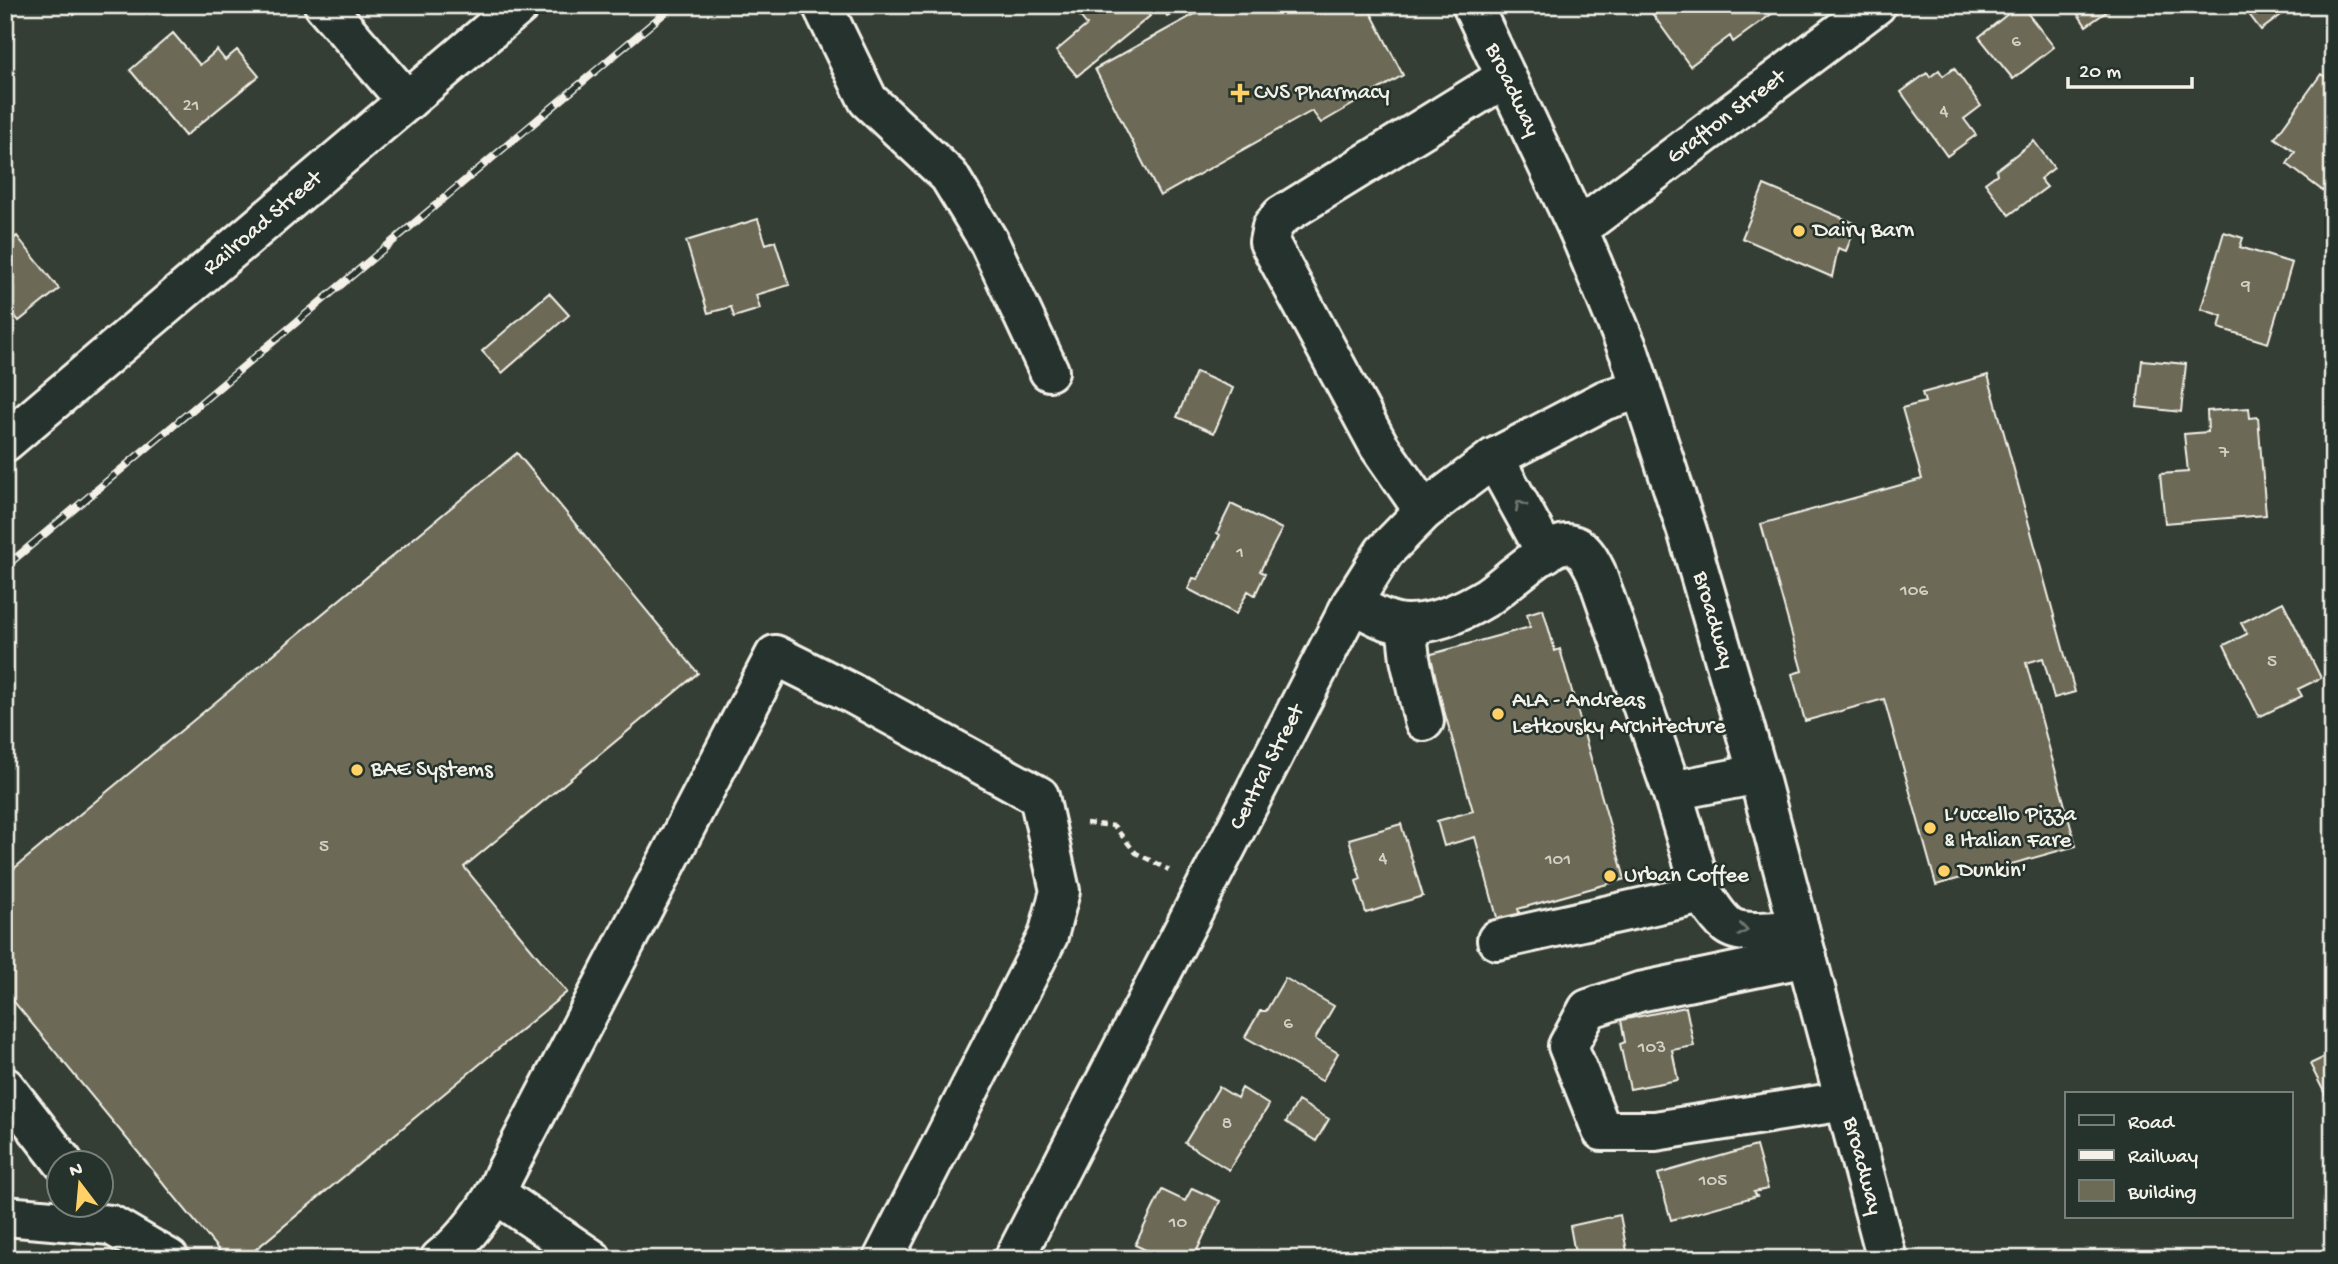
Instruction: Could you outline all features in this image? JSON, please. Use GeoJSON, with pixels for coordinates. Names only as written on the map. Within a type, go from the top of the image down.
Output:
{"type":"FeatureCollection","features":[{"type":"Feature","properties":{"kind":"street"},"geometry":{"type":"LineString","coordinates":[[324,5],[407,101]]}},
{"type":"Feature","properties":{"kind":"street","name":"Railroad Street"},"geometry":{"type":"LineString","coordinates":[[5,442],[520,5]]}},
{"type":"Feature","properties":{"kind":"street"},"geometry":{"type":"LineString","coordinates":[[822,5],[868,100],[949,176],[989,242],[1049,371]]}},
{"type":"Feature","properties":{"kind":"street","name":"Broadway"},"geometry":{"type":"LineString","coordinates":[[1472,5],[1577,229],[1629,352],[1689,537],[1758,774],[1845,1101],[1881,1257]]}},
{"type":"Feature","properties":{"kind":"street","name":"Grafton Street"},"geometry":{"type":"LineString","coordinates":[[1577,229],[1876,5]]}},
{"type":"Feature","properties":{"kind":"street"},"geometry":{"type":"LineString","coordinates":[[1424,511],[1379,446],[1269,242],[1272,226],[1281,216],[1506,77]]}},
{"type":"Feature","properties":{"kind":"street","name":"Central Street"},"geometry":{"type":"LineString","coordinates":[[1014,1259],[1352,603],[1384,552],[1424,511],[1494,458],[1605,400],[1641,389]]}},
{"type":"Feature","properties":{"kind":"street"},"geometry":{"type":"LineString","coordinates":[[1494,458],[1546,553]]}},
{"type":"Feature","properties":{"kind":"street"},"geometry":{"type":"LineString","coordinates":[[1352,603],[1394,623],[1427,622],[1449,616],[1478,602],[1563,543],[1584,552],[1603,590],[1672,791],[1703,894],[1719,917],[1731,928],[1803,943]]}},
{"type":"Feature","properties":{"kind":"street"},"geometry":{"type":"LineString","coordinates":[[1406,624],[1410,659],[1424,721]]}},
{"type":"Feature","properties":{"kind":"street"},"geometry":{"type":"LineString","coordinates":[[440,1259],[451,1251],[496,1194],[775,655],[851,693],[1039,796],[1048,829],[1059,891],[1048,936],[883,1259]]}},
{"type":"Feature","properties":{"kind":"street"},"geometry":{"type":"LineString","coordinates":[[1672,791],[1758,774]]}},
{"type":"Feature","properties":{"kind":"street"},"geometry":{"type":"LineString","coordinates":[[1497,940],[1703,894]]}},
{"type":"Feature","properties":{"kind":"street"},"geometry":{"type":"LineString","coordinates":[[1803,943],[1588,1009],[1568,1046],[1602,1131],[1655,1131],[1845,1101]]}},
{"type":"Feature","properties":{"kind":"street"},"geometry":{"type":"LineString","coordinates":[[5,1087],[52,1148]]}},
{"type":"Feature","properties":{"kind":"street"},"geometry":{"type":"LineString","coordinates":[[496,1194],[592,1259]]}},
{"type":"Feature","properties":{"kind":"street"},"geometry":{"type":"LineString","coordinates":[[5,1216],[46,1216]]}},
{"type":"Feature","properties":{"kind":"street"},"geometry":{"type":"LineString","coordinates":[[108,1218],[169,1259]]}},
{"type":"Feature","properties":{"kind":"path"},"geometry":{"type":"LineString","coordinates":[[1048,829],[1082,822],[1114,826],[1136,853],[1206,886]]}},
{"type":"Feature","properties":{"kind":"building"},"geometry":{"type":"Polygon","coordinates":[[[66,5],[86,5],[74,15],[66,5]]]}},
{"type":"Feature","properties":{"kind":"building"},"geometry":{"type":"Polygon","coordinates":[[[1071,5],[1141,5],[1150,16],[1077,76],[1056,51],[1087,25],[1071,5]]]}},
{"type":"Feature","properties":{"kind":"building"},"geometry":{"type":"Polygon","coordinates":[[[1161,5],[1188,5],[1167,16],[1161,5]]]}},
{"type":"Feature","properties":{"kind":"building","name":"CVS Pharmacy"},"geometry":{"type":"Polygon","coordinates":[[[1211,5],[1367,5],[1403,75],[1321,123],[1312,111],[1160,196],[1095,69],[1211,5]]]}},
{"type":"Feature","properties":{"kind":"building"},"geometry":{"type":"Polygon","coordinates":[[[1646,5],[1784,5],[1733,42],[1730,36],[1690,66],[1646,5]]]}},
{"type":"Feature","properties":{"kind":"building"},"geometry":{"type":"Polygon","coordinates":[[[2019,5],[2054,47],[2013,79],[1979,37],[2019,5]]]}},
{"type":"Feature","properties":{"kind":"building"},"geometry":{"type":"Polygon","coordinates":[[[2072,5],[2116,5],[2086,26],[2072,5]]]}},
{"type":"Feature","properties":{"kind":"building"},"geometry":{"type":"Polygon","coordinates":[[[2242,5],[2280,5],[2285,12],[2261,30],[2242,5]]]}},
{"type":"Feature","properties":{"kind":"building"},"geometry":{"type":"Polygon","coordinates":[[[173,33],[200,65],[217,50],[225,60],[237,50],[259,76],[185,136],[130,70],[173,33]]]}},
{"type":"Feature","properties":{"kind":"building"},"geometry":{"type":"Polygon","coordinates":[[[1954,68],[1981,106],[1964,119],[1976,135],[1947,156],[1901,92],[1927,73],[1930,77],[1939,70],[1943,76],[1954,68]]]}},
{"type":"Feature","properties":{"kind":"building"},"geometry":{"type":"Polygon","coordinates":[[[2321,74],[2333,82],[2333,178],[2323,191],[2287,164],[2295,152],[2275,138],[2321,74]]]}},
{"type":"Feature","properties":{"kind":"building"},"geometry":{"type":"Polygon","coordinates":[[[2034,141],[2054,168],[2040,179],[2047,187],[2009,215],[1985,183],[1997,174],[1996,170],[2034,141]]]}},
{"type":"Feature","properties":{"kind":"building","name":"Dairy Barn"},"geometry":{"type":"Polygon","coordinates":[[[1764,185],[1857,224],[1846,251],[1838,248],[1832,277],[1742,238],[1764,185]]]}},
{"type":"Feature","properties":{"kind":"building"},"geometry":{"type":"Polygon","coordinates":[[[758,219],[766,244],[775,241],[789,285],[756,295],[760,309],[734,317],[731,307],[708,313],[686,241],[758,219]]]}},
{"type":"Feature","properties":{"kind":"building"},"geometry":{"type":"Polygon","coordinates":[[[2224,232],[2243,238],[2240,247],[2292,263],[2268,343],[2219,328],[2222,316],[2201,309],[2224,232]]]}},
{"type":"Feature","properties":{"kind":"building"},"geometry":{"type":"Polygon","coordinates":[[[17,236],[59,289],[19,321],[5,303],[5,246],[17,236]]]}},
{"type":"Feature","properties":{"kind":"building"},"geometry":{"type":"Polygon","coordinates":[[[549,293],[569,315],[502,373],[482,351],[549,293]]]}},
{"type":"Feature","properties":{"kind":"building"},"geometry":{"type":"Polygon","coordinates":[[[2142,360],[2186,364],[2181,412],[2137,407],[2142,360]]]}},
{"type":"Feature","properties":{"kind":"building"},"geometry":{"type":"Polygon","coordinates":[[[1196,372],[1233,388],[1214,433],[1177,417],[1196,372]]]}},
{"type":"Feature","properties":{"kind":"building"},"geometry":{"type":"Polygon","coordinates":[[[1988,375],[2075,692],[2054,698],[2043,658],[2026,663],[2076,846],[1936,885],[1884,699],[1805,721],[1792,674],[1802,671],[1761,524],[1922,479],[1902,408],[1925,402],[1922,393],[1988,375]]]}},
{"type":"Feature","properties":{"kind":"building"},"geometry":{"type":"Polygon","coordinates":[[[2249,408],[2250,418],[2258,417],[2266,515],[2165,523],[2160,474],[2188,472],[2184,434],[2208,432],[2207,411],[2249,408]]]}},
{"type":"Feature","properties":{"kind":"building","name":"BAE Systems"},"geometry":{"type":"Polygon","coordinates":[[[517,453],[698,673],[464,867],[567,992],[244,1259],[226,1259],[5,991],[5,876],[517,453]]]}},
{"type":"Feature","properties":{"kind":"building"},"geometry":{"type":"Polygon","coordinates":[[[1231,504],[1282,529],[1260,571],[1265,574],[1255,595],[1248,591],[1236,614],[1188,589],[1193,578],[1198,579],[1220,535],[1217,533],[1231,504]]]}},
{"type":"Feature","properties":{"kind":"building"},"geometry":{"type":"Polygon","coordinates":[[[2283,602],[2321,678],[2298,689],[2302,696],[2259,717],[2224,645],[2247,634],[2241,623],[2283,602]]]}},
{"type":"Feature","properties":{"kind":"building"},"geometry":{"type":"Polygon","coordinates":[[[1543,609],[1555,651],[1560,649],[1625,879],[1518,909],[1520,915],[1498,921],[1475,837],[1444,846],[1437,821],[1473,811],[1428,655],[1530,627],[1527,614],[1543,609]]]}},
{"type":"Feature","properties":{"kind":"building"},"geometry":{"type":"Polygon","coordinates":[[[1401,824],[1423,896],[1366,913],[1356,881],[1361,879],[1349,839],[1401,824]]]}},
{"type":"Feature","properties":{"kind":"building"},"geometry":{"type":"Polygon","coordinates":[[[1285,978],[1334,1006],[1315,1039],[1338,1053],[1322,1081],[1245,1037],[1260,1011],[1266,1011],[1285,978]]]}},
{"type":"Feature","properties":{"kind":"building"},"geometry":{"type":"Polygon","coordinates":[[[1686,1007],[1694,1046],[1672,1050],[1678,1080],[1630,1089],[1620,1044],[1625,1042],[1621,1020],[1686,1007]]]}},
{"type":"Feature","properties":{"kind":"building"},"geometry":{"type":"Polygon","coordinates":[[[2333,1053],[2333,1110],[2310,1064],[2333,1053]]]}},
{"type":"Feature","properties":{"kind":"building"},"geometry":{"type":"Polygon","coordinates":[[[1219,1087],[1237,1098],[1242,1088],[1269,1105],[1229,1170],[1185,1143],[1219,1087]]]}},
{"type":"Feature","properties":{"kind":"building"},"geometry":{"type":"Polygon","coordinates":[[[1298,1101],[1329,1119],[1316,1141],[1286,1122],[1298,1101]]]}},
{"type":"Feature","properties":{"kind":"building"},"geometry":{"type":"Polygon","coordinates":[[[1756,1146],[1768,1189],[1754,1192],[1757,1196],[1671,1220],[1658,1174],[1756,1146]]]}},
{"type":"Feature","properties":{"kind":"building"},"geometry":{"type":"Polygon","coordinates":[[[1192,1188],[1220,1201],[1193,1259],[1165,1259],[1135,1245],[1162,1190],[1185,1201],[1192,1188]]]}},
{"type":"Feature","properties":{"kind":"building"},"geometry":{"type":"Polygon","coordinates":[[[1620,1215],[1627,1251],[1576,1259],[1570,1226],[1620,1215]]]}},
{"type":"Feature","properties":{"kind":"railway"},"geometry":{"type":"LineString","coordinates":[[5,567],[674,5]]}},
{"type":"Feature","properties":{"kind":"place","name":"CVS Pharmacy"},"geometry":{"type":"Point","coordinates":[1240,93]}},
{"type":"Feature","properties":{"kind":"place","name":"Dairy Barn"},"geometry":{"type":"Point","coordinates":[1799,231]}},
{"type":"Feature","properties":{"kind":"place","name":"ALA - Andreas Letkovsky Architecture"},"geometry":{"type":"Point","coordinates":[1498,714]}},
{"type":"Feature","properties":{"kind":"place","name":"BAE Systems"},"geometry":{"type":"Point","coordinates":[357,770]}},
{"type":"Feature","properties":{"kind":"place","name":"L’uccello Pizza & Italian Fare"},"geometry":{"type":"Point","coordinates":[1930,828]}},
{"type":"Feature","properties":{"kind":"place","name":"Dunkin'"},"geometry":{"type":"Point","coordinates":[1944,871]}},
{"type":"Feature","properties":{"kind":"place","name":"Urban Coffee"},"geometry":{"type":"Point","coordinates":[1610,876]}}]}
